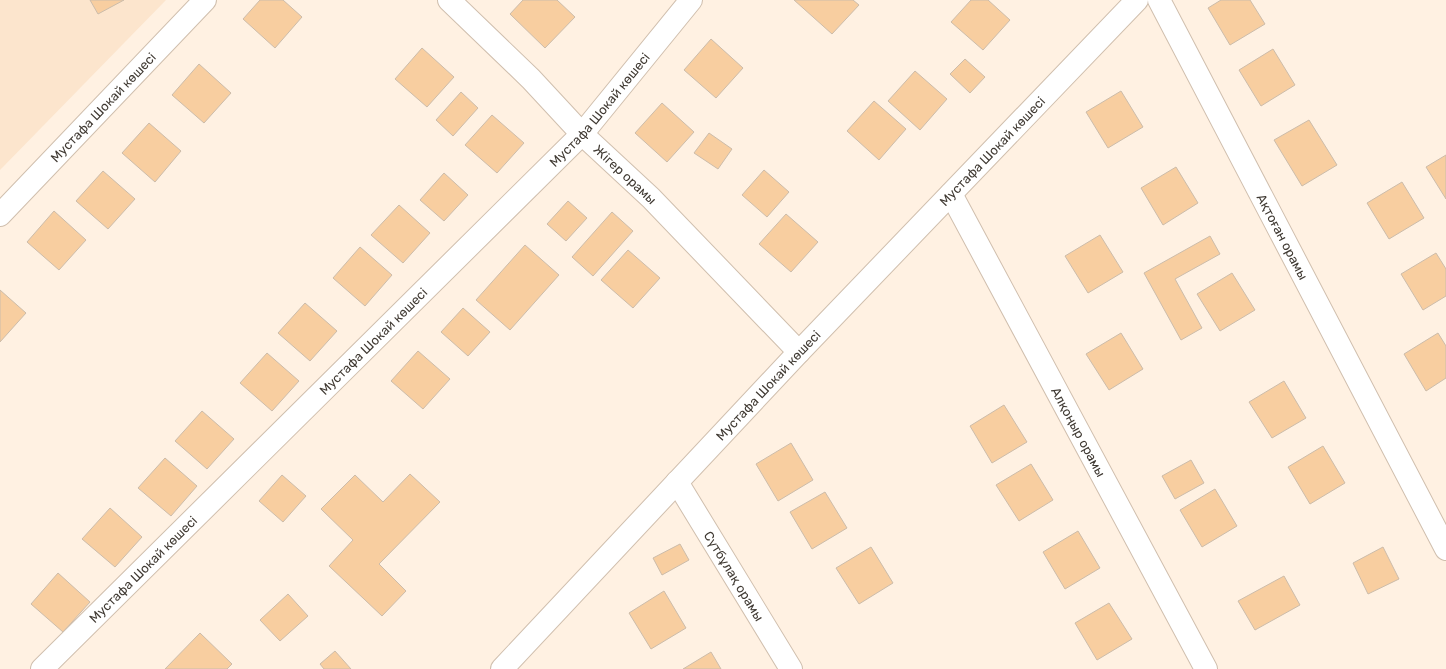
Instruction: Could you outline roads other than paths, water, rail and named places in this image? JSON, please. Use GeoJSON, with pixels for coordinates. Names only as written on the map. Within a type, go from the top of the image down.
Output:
{"type":"FeatureCollection","features":[{"type":"Feature","properties":{"kind":"street","name":"Мустафа Шокай көшесі"},"geometry":{"type":"LineString","coordinates":[[0,215],[205,0]]}},
{"type":"Feature","properties":{"kind":"street","name":"Жігер орамы"},"geometry":{"type":"LineString","coordinates":[[449,0],[532,79],[582,134],[651,198],[799,352]]}},
{"type":"Feature","properties":{"kind":"street","name":"Мустафа Шокай көшесі"},"geometry":{"type":"LineString","coordinates":[[42,669],[582,134],[691,0]]}},
{"type":"Feature","properties":{"kind":"street","name":"Мустафа Шокай көшесі"},"geometry":{"type":"LineString","coordinates":[[502,669],[799,352],[1137,0]]}},
{"type":"Feature","properties":{"kind":"street","name":"Ақтоған орамы"},"geometry":{"type":"LineString","coordinates":[[1159,0],[1446,549]]}},
{"type":"Feature","properties":{"kind":"street","name":"Алқоңыр орамы"},"geometry":{"type":"LineString","coordinates":[[952,194],[1206,669]]}},
{"type":"Feature","properties":{"kind":"street","name":"Cүтбұлақ орамы"},"geometry":{"type":"LineString","coordinates":[[677,482],[792,669]]}}]}
